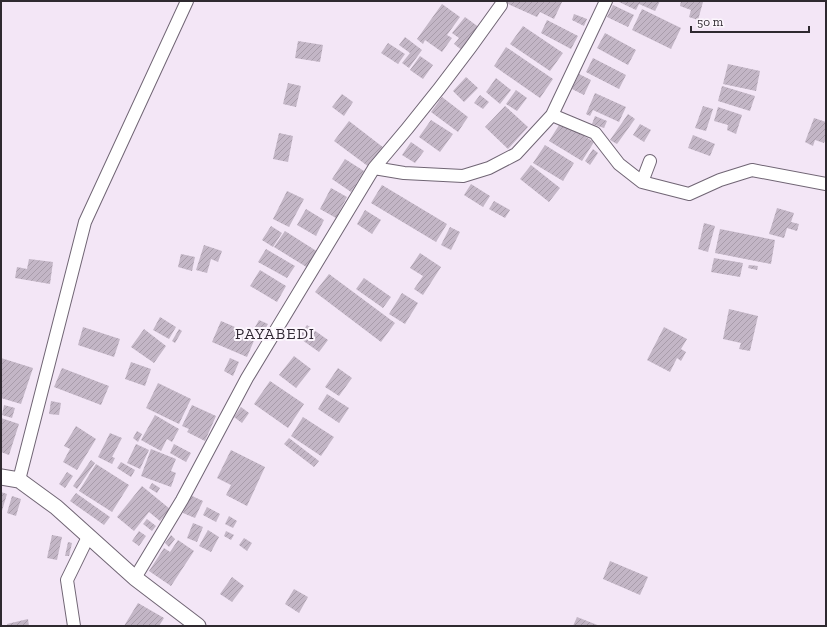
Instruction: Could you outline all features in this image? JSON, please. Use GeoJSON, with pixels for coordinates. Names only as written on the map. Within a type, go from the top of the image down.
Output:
{"type":"FeatureCollection","features":[{"type":"Feature","properties":{"kind":"street"},"geometry":{"type":"LineString","coordinates":[[19,480],[85,222],[187,1]]}},
{"type":"Feature","properties":{"kind":"street"},"geometry":{"type":"LineString","coordinates":[[374,168],[404,173],[462,176],[489,168],[516,154],[552,114],[606,1]]}},
{"type":"Feature","properties":{"kind":"street"},"geometry":{"type":"LineString","coordinates":[[135,578],[182,500],[247,378],[374,168],[416,120],[449,78],[502,5]]}},
{"type":"Feature","properties":{"kind":"street"},"geometry":{"type":"LineString","coordinates":[[552,114],[595,133],[619,164],[642,182],[689,194],[720,180],[752,170],[826,184]]}},
{"type":"Feature","properties":{"kind":"street"},"geometry":{"type":"LineString","coordinates":[[642,182],[650,161]]}},
{"type":"Feature","properties":{"kind":"street"},"geometry":{"type":"LineString","coordinates":[[1,476],[19,480],[56,507],[135,578],[198,626]]}},
{"type":"Feature","properties":{"kind":"street"},"geometry":{"type":"LineString","coordinates":[[74,626],[67,580],[88,537]]}},
{"type":"Feature","properties":{"kind":"building"},"geometry":{"type":"Polygon","coordinates":[[[507,1],[562,2],[554,19],[540,12],[537,17],[506,3],[507,1]]]}},
{"type":"Feature","properties":{"kind":"building"},"geometry":{"type":"Polygon","coordinates":[[[617,1],[660,1],[655,11],[639,4],[636,10],[617,1]]]}},
{"type":"Feature","properties":{"kind":"building"},"geometry":{"type":"Polygon","coordinates":[[[681,1],[703,2],[698,20],[689,17],[691,10],[680,6],[681,1]]]}},
{"type":"Feature","properties":{"kind":"building"},"geometry":{"type":"Polygon","coordinates":[[[442,4],[460,17],[447,35],[452,38],[442,52],[425,40],[423,44],[417,39],[442,4]]]}},
{"type":"Feature","properties":{"kind":"building"},"geometry":{"type":"Polygon","coordinates":[[[613,5],[634,15],[628,27],[607,17],[613,5]]]}},
{"type":"Feature","properties":{"kind":"building"},"geometry":{"type":"Polygon","coordinates":[[[642,9],[681,28],[671,49],[632,30],[642,9]]]}},
{"type":"Feature","properties":{"kind":"building"},"geometry":{"type":"Polygon","coordinates":[[[574,14],[587,19],[584,26],[572,20],[574,14]]]}},
{"type":"Feature","properties":{"kind":"building"},"geometry":{"type":"Polygon","coordinates":[[[465,17],[480,28],[463,51],[454,44],[459,38],[452,33],[465,17]]]}},
{"type":"Feature","properties":{"kind":"building"},"geometry":{"type":"Polygon","coordinates":[[[547,20],[578,36],[571,49],[541,33],[547,20]]]}},
{"type":"Feature","properties":{"kind":"building"},"geometry":{"type":"Polygon","coordinates":[[[523,26],[563,53],[550,71],[510,44],[523,26]]]}},
{"type":"Feature","properties":{"kind":"building"},"geometry":{"type":"Polygon","coordinates":[[[605,33],[636,50],[628,65],[597,48],[605,33]]]}},
{"type":"Feature","properties":{"kind":"building"},"geometry":{"type":"Polygon","coordinates":[[[405,37],[422,50],[409,68],[402,63],[410,53],[399,45],[405,37]]]}},
{"type":"Feature","properties":{"kind":"building"},"geometry":{"type":"Polygon","coordinates":[[[298,41],[323,45],[320,62],[295,58],[298,41]]]}},
{"type":"Feature","properties":{"kind":"building"},"geometry":{"type":"Polygon","coordinates":[[[388,43],[405,54],[398,64],[381,53],[388,43]]]}},
{"type":"Feature","properties":{"kind":"building"},"geometry":{"type":"Polygon","coordinates":[[[506,47],[553,79],[540,98],[494,66],[506,47]]]}},
{"type":"Feature","properties":{"kind":"building"},"geometry":{"type":"Polygon","coordinates":[[[420,56],[433,65],[423,79],[410,70],[420,56]]]}},
{"type":"Feature","properties":{"kind":"building"},"geometry":{"type":"Polygon","coordinates":[[[593,58],[626,75],[619,89],[586,72],[593,58]]]}},
{"type":"Feature","properties":{"kind":"building"},"geometry":{"type":"Polygon","coordinates":[[[728,64],[760,71],[756,91],[723,84],[728,64]]]}},
{"type":"Feature","properties":{"kind":"building"},"geometry":{"type":"Polygon","coordinates":[[[579,74],[591,80],[584,95],[572,89],[579,74]]]}},
{"type":"Feature","properties":{"kind":"building"},"geometry":{"type":"Polygon","coordinates":[[[466,77],[478,88],[464,102],[453,91],[466,77]]]}},
{"type":"Feature","properties":{"kind":"building"},"geometry":{"type":"Polygon","coordinates":[[[496,78],[511,90],[500,104],[486,92],[496,78]]]}},
{"type":"Feature","properties":{"kind":"building"},"geometry":{"type":"Polygon","coordinates":[[[288,83],[301,86],[296,107],[283,104],[288,83]]]}},
{"type":"Feature","properties":{"kind":"building"},"geometry":{"type":"Polygon","coordinates":[[[722,86],[755,96],[750,111],[718,101],[722,86]]]}},
{"type":"Feature","properties":{"kind":"building"},"geometry":{"type":"Polygon","coordinates":[[[516,90],[527,98],[517,111],[506,104],[516,90]]]}},
{"type":"Feature","properties":{"kind":"building"},"geometry":{"type":"Polygon","coordinates":[[[595,93],[626,107],[619,122],[593,110],[590,116],[586,114],[595,93]]]}},
{"type":"Feature","properties":{"kind":"building"},"geometry":{"type":"Polygon","coordinates":[[[342,94],[353,102],[344,116],[332,107],[342,94]]]}},
{"type":"Feature","properties":{"kind":"building"},"geometry":{"type":"Polygon","coordinates":[[[480,95],[489,102],[483,109],[474,103],[480,95]]]}},
{"type":"Feature","properties":{"kind":"building"},"geometry":{"type":"Polygon","coordinates":[[[442,97],[468,117],[458,132],[431,112],[442,97]]]}},
{"type":"Feature","properties":{"kind":"building"},"geometry":{"type":"Polygon","coordinates":[[[505,106],[528,127],[508,149],[485,127],[505,106]]]}},
{"type":"Feature","properties":{"kind":"building"},"geometry":{"type":"Polygon","coordinates":[[[703,106],[713,109],[706,131],[695,128],[703,106]]]}},
{"type":"Feature","properties":{"kind":"building"},"geometry":{"type":"Polygon","coordinates":[[[718,107],[742,115],[736,134],[727,130],[728,125],[714,121],[718,107]]]}},
{"type":"Feature","properties":{"kind":"building"},"geometry":{"type":"Polygon","coordinates":[[[628,114],[635,119],[617,144],[610,140],[628,114]]]}},
{"type":"Feature","properties":{"kind":"building"},"geometry":{"type":"Polygon","coordinates":[[[595,116],[607,121],[604,128],[592,124],[595,116]]]}},
{"type":"Feature","properties":{"kind":"building"},"geometry":{"type":"Polygon","coordinates":[[[814,118],[826,122],[826,137],[824,143],[815,140],[813,146],[805,142],[814,118]]]}},
{"type":"Feature","properties":{"kind":"building"},"geometry":{"type":"Polygon","coordinates":[[[431,120],[453,134],[440,152],[419,137],[431,120]]]}},
{"type":"Feature","properties":{"kind":"building"},"geometry":{"type":"Polygon","coordinates":[[[349,121],[384,148],[369,167],[334,141],[349,121]]]}},
{"type":"Feature","properties":{"kind":"building"},"geometry":{"type":"Polygon","coordinates":[[[561,122],[594,142],[582,161],[549,141],[561,122]]]}},
{"type":"Feature","properties":{"kind":"building"},"geometry":{"type":"Polygon","coordinates":[[[640,124],[651,130],[644,142],[633,135],[640,124]]]}},
{"type":"Feature","properties":{"kind":"building"},"geometry":{"type":"Polygon","coordinates":[[[279,133],[293,136],[288,162],[273,159],[279,133]]]}},
{"type":"Feature","properties":{"kind":"building"},"geometry":{"type":"Polygon","coordinates":[[[693,135],[715,144],[710,156],[688,148],[693,135]]]}},
{"type":"Feature","properties":{"kind":"building"},"geometry":{"type":"Polygon","coordinates":[[[411,142],[424,151],[415,163],[402,155],[411,142]]]}},
{"type":"Feature","properties":{"kind":"building"},"geometry":{"type":"Polygon","coordinates":[[[545,145],[574,163],[563,181],[533,163],[545,145]]]}},
{"type":"Feature","properties":{"kind":"building"},"geometry":{"type":"Polygon","coordinates":[[[593,149],[598,153],[590,165],[585,161],[593,149]]]}},
{"type":"Feature","properties":{"kind":"building"},"geometry":{"type":"Polygon","coordinates":[[[345,159],[364,171],[351,192],[332,179],[345,159]]]}},
{"type":"Feature","properties":{"kind":"building"},"geometry":{"type":"Polygon","coordinates":[[[531,165],[560,188],[549,202],[520,179],[531,165]]]}},
{"type":"Feature","properties":{"kind":"building"},"geometry":{"type":"Polygon","coordinates":[[[471,184],[490,196],[483,207],[464,195],[471,184]]]}},
{"type":"Feature","properties":{"kind":"building"},"geometry":{"type":"Polygon","coordinates":[[[382,185],[447,224],[436,242],[371,203],[382,185]]]}},
{"type":"Feature","properties":{"kind":"building"},"geometry":{"type":"Polygon","coordinates":[[[331,188],[347,197],[336,218],[320,209],[331,188]]]}},
{"type":"Feature","properties":{"kind":"building"},"geometry":{"type":"Polygon","coordinates":[[[287,191],[304,199],[289,227],[273,219],[287,191]]]}},
{"type":"Feature","properties":{"kind":"building"},"geometry":{"type":"Polygon","coordinates":[[[494,201],[510,210],[505,218],[489,209],[494,201]]]}},
{"type":"Feature","properties":{"kind":"building"},"geometry":{"type":"Polygon","coordinates":[[[777,208],[794,213],[791,222],[799,224],[797,231],[787,228],[784,238],[769,234],[777,208]]]}},
{"type":"Feature","properties":{"kind":"building"},"geometry":{"type":"Polygon","coordinates":[[[306,209],[324,220],[316,236],[297,225],[306,209]]]}},
{"type":"Feature","properties":{"kind":"building"},"geometry":{"type":"Polygon","coordinates":[[[365,210],[381,220],[372,234],[357,224],[365,210]]]}},
{"type":"Feature","properties":{"kind":"building"},"geometry":{"type":"Polygon","coordinates":[[[704,223],[715,226],[708,252],[698,249],[704,223]]]}},
{"type":"Feature","properties":{"kind":"building"},"geometry":{"type":"Polygon","coordinates":[[[271,226],[282,233],[273,247],[262,240],[271,226]]]}},
{"type":"Feature","properties":{"kind":"building"},"geometry":{"type":"Polygon","coordinates":[[[450,227],[460,232],[451,250],[441,245],[450,227]]]}},
{"type":"Feature","properties":{"kind":"building"},"geometry":{"type":"Polygon","coordinates":[[[720,229],[775,240],[771,264],[715,253],[720,229]]]}},
{"type":"Feature","properties":{"kind":"building"},"geometry":{"type":"Polygon","coordinates":[[[285,231],[318,252],[308,268],[274,247],[285,231]]]}},
{"type":"Feature","properties":{"kind":"building"},"geometry":{"type":"Polygon","coordinates":[[[204,245],[222,251],[218,262],[211,259],[207,273],[196,270],[204,245]]]}},
{"type":"Feature","properties":{"kind":"building"},"geometry":{"type":"Polygon","coordinates":[[[266,249],[295,266],[287,278],[258,262],[266,249]]]}},
{"type":"Feature","properties":{"kind":"building"},"geometry":{"type":"Polygon","coordinates":[[[420,253],[441,267],[423,295],[414,289],[423,276],[410,268],[420,253]]]}},
{"type":"Feature","properties":{"kind":"building"},"geometry":{"type":"Polygon","coordinates":[[[181,254],[195,257],[192,271],[178,267],[181,254]]]}},
{"type":"Feature","properties":{"kind":"building"},"geometry":{"type":"Polygon","coordinates":[[[714,258],[743,263],[740,277],[711,272],[714,258]]]}},
{"type":"Feature","properties":{"kind":"building"},"geometry":{"type":"Polygon","coordinates":[[[29,259],[53,262],[50,284],[15,278],[17,267],[27,269],[29,259]]]}},
{"type":"Feature","properties":{"kind":"building"},"geometry":{"type":"Polygon","coordinates":[[[749,265],[758,266],[757,270],[748,268],[749,265]]]}},
{"type":"Feature","properties":{"kind":"building"},"geometry":{"type":"Polygon","coordinates":[[[260,270],[286,286],[277,302],[250,286],[260,270]]]}},
{"type":"Feature","properties":{"kind":"building"},"geometry":{"type":"Polygon","coordinates":[[[329,274],[395,323],[381,342],[315,292],[329,274]]]}},
{"type":"Feature","properties":{"kind":"building"},"geometry":{"type":"Polygon","coordinates":[[[364,278],[391,297],[383,308],[356,289],[364,278]]]}},
{"type":"Feature","properties":{"kind":"building"},"geometry":{"type":"Polygon","coordinates":[[[402,293],[418,303],[405,324],[389,314],[402,293]]]}},
{"type":"Feature","properties":{"kind":"building"},"geometry":{"type":"Polygon","coordinates":[[[729,309],[758,316],[750,351],[739,349],[741,343],[723,339],[729,309]]]}},
{"type":"Feature","properties":{"kind":"building"},"geometry":{"type":"Polygon","coordinates":[[[160,317],[176,327],[169,339],[153,330],[160,317]]]}},
{"type":"Feature","properties":{"kind":"building"},"geometry":{"type":"Polygon","coordinates":[[[259,320],[268,324],[263,333],[254,329],[259,320]]]}},
{"type":"Feature","properties":{"kind":"building"},"geometry":{"type":"Polygon","coordinates":[[[221,321],[256,336],[247,357],[212,342],[221,321]]]}},
{"type":"Feature","properties":{"kind":"building"},"geometry":{"type":"Polygon","coordinates":[[[307,325],[328,340],[319,352],[298,337],[307,325]]]}},
{"type":"Feature","properties":{"kind":"building"},"geometry":{"type":"Polygon","coordinates":[[[83,327],[120,339],[114,357],[78,345],[83,327]]]}},
{"type":"Feature","properties":{"kind":"building"},"geometry":{"type":"Polygon","coordinates":[[[664,327],[687,339],[681,349],[686,352],[681,361],[677,358],[670,372],[647,360],[664,327]]]}},
{"type":"Feature","properties":{"kind":"building"},"geometry":{"type":"Polygon","coordinates":[[[144,329],[166,346],[154,363],[131,347],[144,329]]]}},
{"type":"Feature","properties":{"kind":"building"},"geometry":{"type":"Polygon","coordinates":[[[179,329],[182,331],[175,343],[172,341],[179,329]]]}},
{"type":"Feature","properties":{"kind":"building"},"geometry":{"type":"Polygon","coordinates":[[[294,356],[311,369],[296,388],[279,375],[294,356]]]}},
{"type":"Feature","properties":{"kind":"building"},"geometry":{"type":"Polygon","coordinates":[[[1,358],[33,368],[21,404],[1,398],[1,358]]]}},
{"type":"Feature","properties":{"kind":"building"},"geometry":{"type":"Polygon","coordinates":[[[230,358],[239,362],[233,376],[224,371],[230,358]]]}},
{"type":"Feature","properties":{"kind":"building"},"geometry":{"type":"Polygon","coordinates":[[[131,362],[151,369],[145,386],[125,379],[131,362]]]}},
{"type":"Feature","properties":{"kind":"building"},"geometry":{"type":"Polygon","coordinates":[[[62,368],[109,386],[101,405],[54,387],[62,368]]]}},
{"type":"Feature","properties":{"kind":"building"},"geometry":{"type":"Polygon","coordinates":[[[338,368],[352,378],[339,396],[325,387],[338,368]]]}},
{"type":"Feature","properties":{"kind":"building"},"geometry":{"type":"Polygon","coordinates":[[[270,381],[304,404],[288,428],[254,404],[270,381]]]}},
{"type":"Feature","properties":{"kind":"building"},"geometry":{"type":"Polygon","coordinates":[[[158,383],[191,399],[179,424],[146,408],[158,383]]]}},
{"type":"Feature","properties":{"kind":"building"},"geometry":{"type":"Polygon","coordinates":[[[327,394],[349,408],[339,423],[318,409],[327,394]]]}},
{"type":"Feature","properties":{"kind":"building"},"geometry":{"type":"Polygon","coordinates":[[[51,401],[61,403],[59,415],[49,414],[51,401]]]}},
{"type":"Feature","properties":{"kind":"building"},"geometry":{"type":"Polygon","coordinates":[[[4,405],[15,408],[12,418],[2,415],[4,405]]]}},
{"type":"Feature","properties":{"kind":"building"},"geometry":{"type":"Polygon","coordinates":[[[192,405],[216,416],[205,441],[187,432],[189,429],[182,426],[192,405]]]}},
{"type":"Feature","properties":{"kind":"building"},"geometry":{"type":"Polygon","coordinates":[[[241,407],[249,413],[242,423],[234,417],[241,407]]]}},
{"type":"Feature","properties":{"kind":"building"},"geometry":{"type":"Polygon","coordinates":[[[155,415],[179,429],[172,442],[167,439],[161,451],[141,440],[155,415]]]}},
{"type":"Feature","properties":{"kind":"building"},"geometry":{"type":"Polygon","coordinates":[[[303,417],[334,437],[321,456],[291,436],[303,417]]]}},
{"type":"Feature","properties":{"kind":"building"},"geometry":{"type":"Polygon","coordinates":[[[1,418],[19,424],[9,455],[1,452],[1,418]]]}},
{"type":"Feature","properties":{"kind":"building"},"geometry":{"type":"Polygon","coordinates":[[[76,426],[96,439],[77,470],[63,462],[70,449],[64,446],[76,426]]]}},
{"type":"Feature","properties":{"kind":"building"},"geometry":{"type":"Polygon","coordinates":[[[137,431],[142,434],[138,442],[133,438],[137,431]]]}},
{"type":"Feature","properties":{"kind":"building"},"geometry":{"type":"Polygon","coordinates":[[[110,433],[122,438],[112,457],[115,458],[112,464],[98,457],[110,433]]]}},
{"type":"Feature","properties":{"kind":"building"},"geometry":{"type":"Polygon","coordinates":[[[289,438],[319,461],[314,467],[284,444],[289,438]]]}},
{"type":"Feature","properties":{"kind":"building"},"geometry":{"type":"Polygon","coordinates":[[[136,444],[149,450],[140,469],[127,463],[136,444]]]}},
{"type":"Feature","properties":{"kind":"building"},"geometry":{"type":"Polygon","coordinates":[[[174,444],[191,453],[186,462],[170,453],[174,444]]]}},
{"type":"Feature","properties":{"kind":"building"},"geometry":{"type":"Polygon","coordinates":[[[151,449],[176,459],[171,471],[176,473],[171,487],[141,476],[151,449]]]}},
{"type":"Feature","properties":{"kind":"building"},"geometry":{"type":"Polygon","coordinates":[[[231,450],[265,467],[247,506],[226,495],[231,485],[217,478],[231,450]]]}},
{"type":"Feature","properties":{"kind":"building"},"geometry":{"type":"Polygon","coordinates":[[[91,460],[95,463],[77,489],[73,486],[91,460]]]}},
{"type":"Feature","properties":{"kind":"building"},"geometry":{"type":"Polygon","coordinates":[[[121,462],[135,470],[131,477],[117,468],[121,462]]]}},
{"type":"Feature","properties":{"kind":"building"},"geometry":{"type":"Polygon","coordinates":[[[96,464],[129,485],[112,512],[79,491],[96,464]]]}},
{"type":"Feature","properties":{"kind":"building"},"geometry":{"type":"Polygon","coordinates":[[[67,472],[73,476],[65,488],[59,484],[67,472]]]}},
{"type":"Feature","properties":{"kind":"building"},"geometry":{"type":"Polygon","coordinates":[[[152,483],[160,488],[157,493],[149,488],[152,483]]]}},
{"type":"Feature","properties":{"kind":"building"},"geometry":{"type":"Polygon","coordinates":[[[142,486],[170,509],[160,521],[149,512],[134,531],[117,517],[142,486]]]}},
{"type":"Feature","properties":{"kind":"building"},"geometry":{"type":"Polygon","coordinates":[[[1,492],[7,494],[1,514],[1,492]]]}},
{"type":"Feature","properties":{"kind":"building"},"geometry":{"type":"Polygon","coordinates":[[[76,493],[110,517],[104,525],[70,501],[76,493]]]}},
{"type":"Feature","properties":{"kind":"building"},"geometry":{"type":"Polygon","coordinates":[[[190,495],[203,501],[195,518],[183,513],[190,495]]]}},
{"type":"Feature","properties":{"kind":"building"},"geometry":{"type":"Polygon","coordinates":[[[12,496],[21,499],[16,516],[7,513],[12,496]]]}},
{"type":"Feature","properties":{"kind":"building"},"geometry":{"type":"Polygon","coordinates":[[[207,507],[220,514],[216,522],[203,515],[207,507]]]}},
{"type":"Feature","properties":{"kind":"building"},"geometry":{"type":"Polygon","coordinates":[[[229,516],[237,521],[233,528],[225,524],[229,516]]]}},
{"type":"Feature","properties":{"kind":"building"},"geometry":{"type":"Polygon","coordinates":[[[147,519],[156,526],[152,531],[143,524],[147,519]]]}},
{"type":"Feature","properties":{"kind":"building"},"geometry":{"type":"Polygon","coordinates":[[[193,523],[203,527],[197,542],[187,538],[193,523]]]}},
{"type":"Feature","properties":{"kind":"building"},"geometry":{"type":"Polygon","coordinates":[[[208,530],[219,537],[211,552],[199,546],[208,530]]]}},
{"type":"Feature","properties":{"kind":"building"},"geometry":{"type":"Polygon","coordinates":[[[139,531],[146,536],[139,546],[132,541],[139,531]]]}},
{"type":"Feature","properties":{"kind":"building"},"geometry":{"type":"Polygon","coordinates":[[[226,531],[234,535],[231,540],[224,536],[226,531]]]}},
{"type":"Feature","properties":{"kind":"building"},"geometry":{"type":"Polygon","coordinates":[[[52,535],[62,537],[57,560],[47,558],[52,535]]]}},
{"type":"Feature","properties":{"kind":"building"},"geometry":{"type":"Polygon","coordinates":[[[171,535],[175,539],[169,547],[165,543],[171,535]]]}},
{"type":"Feature","properties":{"kind":"building"},"geometry":{"type":"Polygon","coordinates":[[[244,538],[252,543],[247,551],[239,545],[244,538]]]}},
{"type":"Feature","properties":{"kind":"building"},"geometry":{"type":"Polygon","coordinates":[[[178,540],[194,551],[171,586],[149,571],[164,548],[170,552],[178,540]]]}},
{"type":"Feature","properties":{"kind":"building"},"geometry":{"type":"Polygon","coordinates":[[[68,542],[72,543],[69,556],[65,556],[68,542]]]}},
{"type":"Feature","properties":{"kind":"building"},"geometry":{"type":"Polygon","coordinates":[[[610,561],[648,577],[640,595],[603,579],[610,561]]]}},
{"type":"Feature","properties":{"kind":"building"},"geometry":{"type":"Polygon","coordinates":[[[232,577],[244,586],[232,602],[220,594],[232,577]]]}},
{"type":"Feature","properties":{"kind":"building"},"geometry":{"type":"Polygon","coordinates":[[[294,589],[308,597],[299,613],[285,604],[294,589]]]}},
{"type":"Feature","properties":{"kind":"building"},"geometry":{"type":"Polygon","coordinates":[[[138,603],[164,618],[159,626],[124,626],[138,603]]]}},
{"type":"Feature","properties":{"kind":"building"},"geometry":{"type":"Polygon","coordinates":[[[577,617],[600,626],[573,626],[577,617]]]}},
{"type":"Feature","properties":{"kind":"building"},"geometry":{"type":"Polygon","coordinates":[[[28,619],[29,626],[7,626],[7,624],[28,619]]]}},
{"type":"Feature","properties":{"kind":"district","name":"PAYABEDI"},"geometry":{"type":"Point","coordinates":[275,333]}}]}
